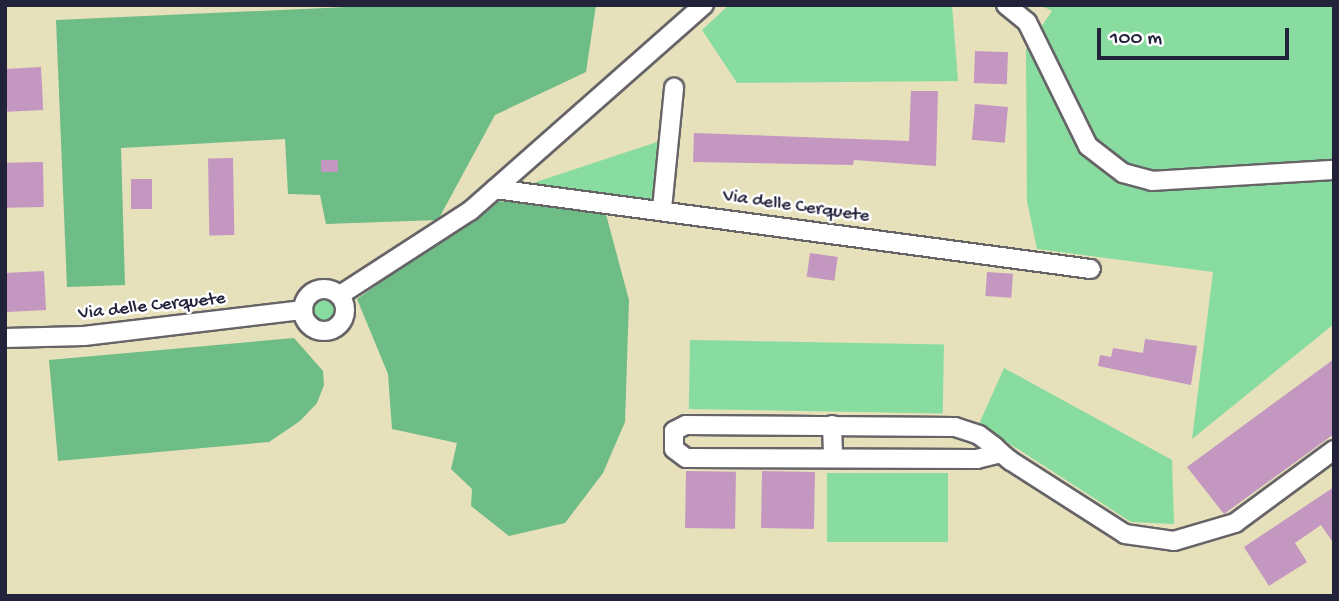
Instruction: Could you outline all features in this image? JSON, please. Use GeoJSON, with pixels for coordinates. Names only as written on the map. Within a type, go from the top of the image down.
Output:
{"type":"FeatureCollection","features":[{"type":"Feature","properties":{"kind":"street"},"geometry":{"type":"LineString","coordinates":[[340,295],[346,310],[332,330],[309,325],[303,310],[316,290],[340,295],[470,211],[704,5]]}},
{"type":"Feature","properties":{"kind":"street"},"geometry":{"type":"LineString","coordinates":[[1006,5],[1027,22],[1088,146],[1104,163],[1123,173],[1152,181],[1334,170]]}},
{"type":"Feature","properties":{"kind":"street"},"geometry":{"type":"LineString","coordinates":[[662,209],[674,88]]}},
{"type":"Feature","properties":{"kind":"street","name":"Via delle Cerquete"},"geometry":{"type":"LineString","coordinates":[[495,189],[662,209],[1091,269]]}},
{"type":"Feature","properties":{"kind":"street","name":"Via delle Cerquete"},"geometry":{"type":"LineString","coordinates":[[5,338],[84,336],[303,310]]}},
{"type":"Feature","properties":{"kind":"street"},"geometry":{"type":"LineString","coordinates":[[1001,453],[977,459],[686,457],[674,449],[674,431],[686,425],[955,427],[979,435],[1001,453],[1125,534],[1174,541],[1215,531],[1254,510],[1334,450]]}},
{"type":"Feature","properties":{"kind":"street"},"geometry":{"type":"LineString","coordinates":[[737,425],[737,458]]}},
{"type":"Feature","properties":{"kind":"street"},"geometry":{"type":"LineString","coordinates":[[832,425],[833,458]]}},
{"type":"Feature","properties":{"kind":"street"},"geometry":{"type":"LineString","coordinates":[[1300,476],[1334,471]]}},
{"type":"Feature","properties":{"kind":"green space"},"geometry":{"type":"Polygon","coordinates":[[[391,5],[596,5],[586,72],[495,115],[438,220],[326,224],[320,195],[288,194],[285,139],[121,148],[125,285],[67,287],[56,20],[391,5]]]}},
{"type":"Feature","properties":{"kind":"green space"},"geometry":{"type":"Polygon","coordinates":[[[729,5],[952,5],[958,81],[737,83],[702,30],[729,5]]]}},
{"type":"Feature","properties":{"kind":"green space"},"geometry":{"type":"Polygon","coordinates":[[[1040,5],[1334,5],[1334,324],[1192,439],[1213,272],[1037,249],[1027,201],[1026,49],[1052,11],[1040,5]]]}},
{"type":"Feature","properties":{"kind":"green space"},"geometry":{"type":"Polygon","coordinates":[[[663,140],[655,203],[521,187],[663,140]]]}},
{"type":"Feature","properties":{"kind":"green space"},"geometry":{"type":"Polygon","coordinates":[[[495,201],[604,207],[629,300],[625,422],[603,473],[565,523],[509,536],[471,506],[472,489],[451,469],[457,443],[392,429],[388,374],[357,299],[495,201]]]}},
{"type":"Feature","properties":{"kind":"green space"},"geometry":{"type":"Polygon","coordinates":[[[327,296],[337,300],[341,310],[337,320],[327,324],[317,320],[313,310],[317,300],[327,296]]]}},
{"type":"Feature","properties":{"kind":"green space"},"geometry":{"type":"Polygon","coordinates":[[[294,338],[323,371],[324,385],[317,403],[300,421],[269,442],[58,461],[49,360],[294,338]]]}},
{"type":"Feature","properties":{"kind":"green space"},"geometry":{"type":"Polygon","coordinates":[[[690,340],[944,344],[943,413],[689,409],[690,340]]]}},
{"type":"Feature","properties":{"kind":"green space"},"geometry":{"type":"Polygon","coordinates":[[[1004,368],[1172,460],[1174,524],[1131,522],[979,424],[1004,368]]]}},
{"type":"Feature","properties":{"kind":"green space"},"geometry":{"type":"Polygon","coordinates":[[[827,473],[948,473],[948,542],[827,542],[827,473]]]}},
{"type":"Feature","properties":{"kind":"building"},"geometry":{"type":"Polygon","coordinates":[[[975,51],[1008,52],[1007,84],[974,83],[975,51]]]}},
{"type":"Feature","properties":{"kind":"building"},"geometry":{"type":"Polygon","coordinates":[[[41,67],[43,110],[7,112],[5,69],[41,67]]]}},
{"type":"Feature","properties":{"kind":"building"},"geometry":{"type":"Polygon","coordinates":[[[911,91],[938,91],[936,166],[854,160],[853,165],[693,162],[694,133],[909,141],[911,91]]]}},
{"type":"Feature","properties":{"kind":"building"},"geometry":{"type":"Polygon","coordinates":[[[975,104],[1008,107],[1005,143],[972,140],[975,104]]]}},
{"type":"Feature","properties":{"kind":"building"},"geometry":{"type":"Polygon","coordinates":[[[208,158],[233,158],[234,235],[209,235],[208,158]]]}},
{"type":"Feature","properties":{"kind":"building"},"geometry":{"type":"Polygon","coordinates":[[[321,160],[338,160],[338,172],[321,172],[321,160]]]}},
{"type":"Feature","properties":{"kind":"building"},"geometry":{"type":"Polygon","coordinates":[[[43,162],[44,207],[6,208],[5,163],[43,162]]]}},
{"type":"Feature","properties":{"kind":"building"},"geometry":{"type":"Polygon","coordinates":[[[131,179],[152,179],[152,209],[131,209],[131,179]]]}},
{"type":"Feature","properties":{"kind":"building"},"geometry":{"type":"Polygon","coordinates":[[[810,253],[838,257],[834,281],[807,277],[810,253]]]}},
{"type":"Feature","properties":{"kind":"building"},"geometry":{"type":"Polygon","coordinates":[[[44,271],[46,310],[7,312],[5,273],[44,271]]]}},
{"type":"Feature","properties":{"kind":"building"},"geometry":{"type":"Polygon","coordinates":[[[987,272],[1013,274],[1011,298],[985,296],[987,272]]]}},
{"type":"Feature","properties":{"kind":"building"},"geometry":{"type":"Polygon","coordinates":[[[1145,339],[1197,346],[1191,385],[1098,366],[1100,355],[1111,357],[1113,348],[1143,353],[1145,339]]]}},
{"type":"Feature","properties":{"kind":"building"},"geometry":{"type":"Polygon","coordinates":[[[1334,359],[1334,434],[1224,514],[1187,467],[1334,359]]]}},
{"type":"Feature","properties":{"kind":"building"},"geometry":{"type":"Polygon","coordinates":[[[686,471],[736,472],[735,529],[685,528],[686,471]]]}},
{"type":"Feature","properties":{"kind":"building"},"geometry":{"type":"Polygon","coordinates":[[[762,471],[815,472],[814,529],[761,528],[762,471]]]}},
{"type":"Feature","properties":{"kind":"building"},"geometry":{"type":"Polygon","coordinates":[[[1334,487],[1334,544],[1321,525],[1295,543],[1307,562],[1269,586],[1244,547],[1334,487]]]}}]}
